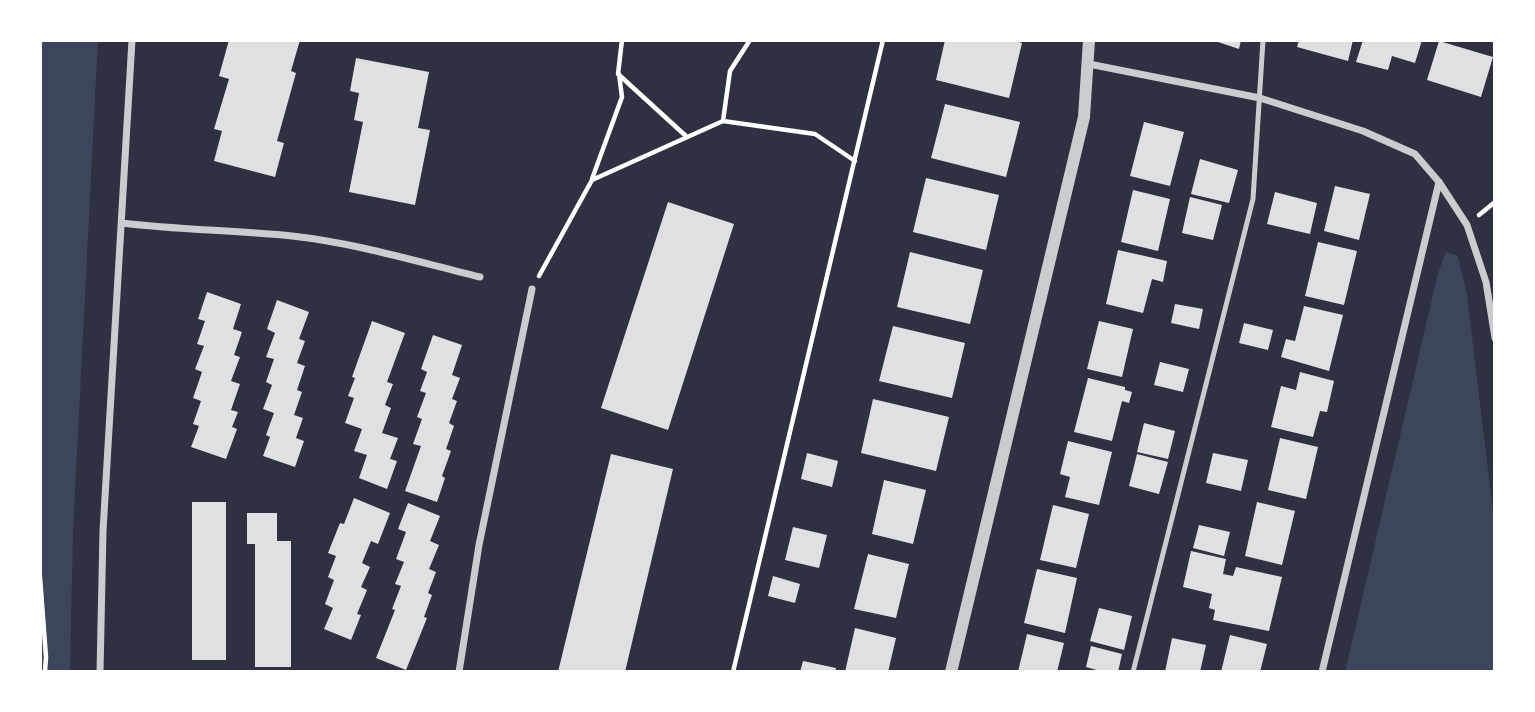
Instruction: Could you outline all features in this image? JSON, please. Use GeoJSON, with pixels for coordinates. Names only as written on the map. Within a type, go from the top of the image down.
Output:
{"type":"FeatureCollection","features":[{"type":"Feature","properties":{"kind":"street"},"geometry":{"type":"LineString","coordinates":[[100,672],[103,531],[132,40]]}},
{"type":"Feature","properties":{"kind":"street"},"geometry":{"type":"LineString","coordinates":[[951,672],[1084,117],[1089,40]]}},
{"type":"Feature","properties":{"kind":"street"},"geometry":{"type":"LineString","coordinates":[[1089,64],[1260,98],[1363,131],[1415,154],[1439,182],[1467,225],[1486,282],[1495,338]]}},
{"type":"Feature","properties":{"kind":"street"},"geometry":{"type":"LineString","coordinates":[[1322,672],[1439,182]]}},
{"type":"Feature","properties":{"kind":"street"},"geometry":{"type":"LineString","coordinates":[[122,223],[168,229],[293,236],[344,244],[480,277]]}},
{"type":"Feature","properties":{"kind":"street"},"geometry":{"type":"LineString","coordinates":[[459,672],[479,545],[532,289]]}},
{"type":"Feature","properties":{"kind":"lane"},"geometry":{"type":"LineString","coordinates":[[1133,672],[1253,199],[1263,40]]}},
{"type":"Feature","properties":{"kind":"path"},"geometry":{"type":"LineString","coordinates":[[532,289],[592,180],[622,97],[618,74],[622,40]]}},
{"type":"Feature","properties":{"kind":"path"},"geometry":{"type":"LineString","coordinates":[[723,121],[730,71],[750,40]]}},
{"type":"Feature","properties":{"kind":"path"},"geometry":{"type":"LineString","coordinates":[[733,672],[883,40]]}},
{"type":"Feature","properties":{"kind":"path"},"geometry":{"type":"LineString","coordinates":[[618,74],[687,137]]}},
{"type":"Feature","properties":{"kind":"path"},"geometry":{"type":"LineString","coordinates":[[592,180],[723,121],[815,134],[855,161]]}},
{"type":"Feature","properties":{"kind":"path"},"geometry":{"type":"LineString","coordinates":[[40,577],[45,672]]}},
{"type":"Feature","properties":{"kind":"shaded area"},"geometry":{"type":"Polygon","coordinates":[[[40,40],[98,40],[73,531],[70,672],[40,672],[40,40]]]}},
{"type":"Feature","properties":{"kind":"shaded area"},"geometry":{"type":"Polygon","coordinates":[[[1446,252],[1458,256],[1467,295],[1495,528],[1495,672],[1345,672],[1438,273],[1446,252]]]}},
{"type":"Feature","properties":{"kind":"building"},"geometry":{"type":"Polygon","coordinates":[[[229,40],[300,40],[291,71],[296,73],[277,141],[284,143],[275,177],[214,161],[222,131],[214,129],[229,79],[219,76],[229,40]]]}},
{"type":"Feature","properties":{"kind":"building"},"geometry":{"type":"Polygon","coordinates":[[[945,40],[1012,40],[1022,43],[1009,98],[936,80],[945,40]]]}},
{"type":"Feature","properties":{"kind":"building"},"geometry":{"type":"Polygon","coordinates":[[[1212,40],[1241,40],[1239,49],[1212,40]]]}},
{"type":"Feature","properties":{"kind":"building"},"geometry":{"type":"Polygon","coordinates":[[[1299,40],[1353,40],[1348,61],[1297,47],[1299,40]]]}},
{"type":"Feature","properties":{"kind":"building"},"geometry":{"type":"Polygon","coordinates":[[[1363,40],[1422,40],[1415,63],[1392,56],[1388,70],[1356,62],[1363,40]]]}},
{"type":"Feature","properties":{"kind":"building"},"geometry":{"type":"Polygon","coordinates":[[[1439,41],[1493,57],[1481,97],[1427,80],[1439,41]]]}},
{"type":"Feature","properties":{"kind":"building"},"geometry":{"type":"Polygon","coordinates":[[[356,58],[429,72],[418,128],[430,130],[415,205],[349,192],[363,122],[354,120],[359,93],[350,91],[356,58]]]}},
{"type":"Feature","properties":{"kind":"building"},"geometry":{"type":"Polygon","coordinates":[[[945,104],[1020,122],[1006,177],[931,158],[945,104]]]}},
{"type":"Feature","properties":{"kind":"building"},"geometry":{"type":"Polygon","coordinates":[[[1144,122],[1184,132],[1170,186],[1130,176],[1144,122]]]}},
{"type":"Feature","properties":{"kind":"building"},"geometry":{"type":"Polygon","coordinates":[[[1200,159],[1238,170],[1229,203],[1191,194],[1200,159]]]}},
{"type":"Feature","properties":{"kind":"building"},"geometry":{"type":"Polygon","coordinates":[[[926,178],[999,195],[986,250],[913,232],[926,178]]]}},
{"type":"Feature","properties":{"kind":"building"},"geometry":{"type":"Polygon","coordinates":[[[1335,186],[1370,194],[1359,240],[1324,231],[1335,186]]]}},
{"type":"Feature","properties":{"kind":"building"},"geometry":{"type":"Polygon","coordinates":[[[1133,190],[1170,199],[1158,251],[1121,242],[1133,190]]]}},
{"type":"Feature","properties":{"kind":"building"},"geometry":{"type":"Polygon","coordinates":[[[1275,192],[1317,203],[1310,234],[1267,224],[1275,192]]]}},
{"type":"Feature","properties":{"kind":"building"},"geometry":{"type":"Polygon","coordinates":[[[1190,197],[1222,205],[1213,240],[1182,233],[1190,197]]]}},
{"type":"Feature","properties":{"kind":"building"},"geometry":{"type":"Polygon","coordinates":[[[668,202],[734,224],[668,430],[601,408],[668,202]]]}},
{"type":"Feature","properties":{"kind":"building"},"geometry":{"type":"Polygon","coordinates":[[[1318,242],[1357,251],[1344,305],[1305,296],[1318,242]]]}},
{"type":"Feature","properties":{"kind":"building"},"geometry":{"type":"Polygon","coordinates":[[[1118,250],[1167,261],[1163,282],[1152,279],[1143,313],[1106,304],[1118,250]]]}},
{"type":"Feature","properties":{"kind":"building"},"geometry":{"type":"Polygon","coordinates":[[[910,252],[983,270],[970,324],[897,307],[910,252]]]}},
{"type":"Feature","properties":{"kind":"building"},"geometry":{"type":"Polygon","coordinates":[[[207,292],[241,304],[233,329],[242,332],[234,355],[240,357],[231,381],[240,384],[231,410],[238,412],[232,427],[237,429],[226,459],[191,447],[199,426],[193,424],[201,401],[193,398],[202,372],[195,369],[204,346],[197,344],[205,321],[198,319],[207,292]]]}},
{"type":"Feature","properties":{"kind":"building"},"geometry":{"type":"Polygon","coordinates":[[[277,300],[309,312],[299,339],[305,341],[297,363],[305,366],[297,390],[302,392],[294,415],[303,418],[296,438],[304,441],[295,467],[263,456],[270,437],[266,435],[274,413],[263,409],[272,385],[266,382],[274,359],[266,357],[275,333],[267,329],[277,300]]]}},
{"type":"Feature","properties":{"kind":"building"},"geometry":{"type":"Polygon","coordinates":[[[1175,304],[1203,309],[1199,329],[1171,323],[1175,304]]]}},
{"type":"Feature","properties":{"kind":"building"},"geometry":{"type":"Polygon","coordinates":[[[1304,306],[1343,315],[1329,371],[1281,357],[1286,339],[1295,341],[1304,306]]]}},
{"type":"Feature","properties":{"kind":"building"},"geometry":{"type":"Polygon","coordinates":[[[372,321],[405,333],[387,382],[393,384],[385,405],[391,408],[382,433],[398,438],[390,459],[397,461],[387,489],[359,478],[367,455],[354,451],[362,429],[345,423],[354,398],[348,396],[355,378],[352,377],[372,321]]]}},
{"type":"Feature","properties":{"kind":"building"},"geometry":{"type":"Polygon","coordinates":[[[1099,321],[1133,329],[1122,377],[1087,369],[1099,321]]]}},
{"type":"Feature","properties":{"kind":"building"},"geometry":{"type":"Polygon","coordinates":[[[1244,323],[1273,330],[1268,350],[1239,343],[1244,323]]]}},
{"type":"Feature","properties":{"kind":"building"},"geometry":{"type":"Polygon","coordinates":[[[893,326],[965,343],[952,398],[879,381],[893,326]]]}},
{"type":"Feature","properties":{"kind":"building"},"geometry":{"type":"Polygon","coordinates":[[[433,335],[462,345],[452,375],[460,378],[452,399],[457,401],[449,423],[454,426],[446,449],[451,451],[437,502],[405,491],[421,446],[413,444],[422,419],[417,417],[426,393],[420,391],[427,372],[421,369],[433,335]]]}},
{"type":"Feature","properties":{"kind":"building"},"geometry":{"type":"Polygon","coordinates":[[[1160,362],[1189,369],[1183,392],[1154,385],[1160,362]]]}},
{"type":"Feature","properties":{"kind":"building"},"geometry":{"type":"Polygon","coordinates":[[[1300,372],[1334,381],[1327,412],[1320,411],[1313,437],[1271,427],[1281,386],[1296,390],[1300,372]]]}},
{"type":"Feature","properties":{"kind":"building"},"geometry":{"type":"Polygon","coordinates":[[[1088,378],[1125,387],[1125,390],[1132,392],[1129,403],[1122,401],[1112,441],[1074,432],[1088,378]]]}},
{"type":"Feature","properties":{"kind":"building"},"geometry":{"type":"Polygon","coordinates":[[[873,399],[949,417],[936,471],[861,453],[873,399]]]}},
{"type":"Feature","properties":{"kind":"building"},"geometry":{"type":"Polygon","coordinates":[[[1144,423],[1175,431],[1168,459],[1137,452],[1144,423]]]}},
{"type":"Feature","properties":{"kind":"building"},"geometry":{"type":"Polygon","coordinates":[[[1280,438],[1318,447],[1306,499],[1268,490],[1280,438]]]}},
{"type":"Feature","properties":{"kind":"building"},"geometry":{"type":"Polygon","coordinates":[[[1068,441],[1112,452],[1099,505],[1065,497],[1070,477],[1060,474],[1068,441]]]}},
{"type":"Feature","properties":{"kind":"building"},"geometry":{"type":"Polygon","coordinates":[[[807,453],[838,461],[832,487],[801,479],[807,453]]]}},
{"type":"Feature","properties":{"kind":"building"},"geometry":{"type":"Polygon","coordinates":[[[1213,453],[1248,460],[1241,491],[1206,483],[1213,453]]]}},
{"type":"Feature","properties":{"kind":"building"},"geometry":{"type":"Polygon","coordinates":[[[611,454],[673,469],[625,672],[558,672],[611,454]]]}},
{"type":"Feature","properties":{"kind":"building"},"geometry":{"type":"Polygon","coordinates":[[[1137,454],[1168,462],[1159,494],[1129,486],[1137,454]]]}},
{"type":"Feature","properties":{"kind":"building"},"geometry":{"type":"Polygon","coordinates":[[[884,480],[926,490],[913,544],[872,534],[884,480]]]}},
{"type":"Feature","properties":{"kind":"building"},"geometry":{"type":"Polygon","coordinates":[[[354,498],[390,513],[378,544],[371,541],[362,563],[370,567],[361,587],[367,590],[357,614],[361,615],[351,640],[324,629],[333,608],[325,604],[334,580],[328,577],[336,556],[328,553],[354,498]]]}},
{"type":"Feature","properties":{"kind":"building"},"geometry":{"type":"Polygon","coordinates":[[[192,502],[226,502],[226,660],[192,660],[192,502]]]}},
{"type":"Feature","properties":{"kind":"building"},"geometry":{"type":"Polygon","coordinates":[[[1257,502],[1295,511],[1282,565],[1245,556],[1257,502]]]}},
{"type":"Feature","properties":{"kind":"building"},"geometry":{"type":"Polygon","coordinates":[[[408,503],[440,516],[430,541],[439,545],[429,569],[436,572],[428,593],[432,595],[424,617],[427,618],[406,670],[376,658],[395,610],[392,609],[401,586],[395,584],[404,562],[396,559],[406,532],[398,529],[408,503]]]}},
{"type":"Feature","properties":{"kind":"building"},"geometry":{"type":"Polygon","coordinates":[[[1053,505],[1089,514],[1076,568],[1040,560],[1053,505]]]}},
{"type":"Feature","properties":{"kind":"building"},"geometry":{"type":"Polygon","coordinates":[[[247,513],[277,513],[277,541],[291,541],[291,667],[255,667],[255,544],[247,544],[247,513]]]}},
{"type":"Feature","properties":{"kind":"building"},"geometry":{"type":"Polygon","coordinates":[[[1199,525],[1230,532],[1224,556],[1193,548],[1199,525]]]}},
{"type":"Feature","properties":{"kind":"building"},"geometry":{"type":"Polygon","coordinates":[[[793,527],[827,535],[819,568],[785,560],[793,527]]]}},
{"type":"Feature","properties":{"kind":"building"},"geometry":{"type":"Polygon","coordinates":[[[1191,551],[1226,559],[1223,574],[1233,576],[1236,567],[1282,577],[1269,631],[1213,620],[1215,610],[1209,608],[1212,594],[1183,587],[1191,551]]]}},
{"type":"Feature","properties":{"kind":"building"},"geometry":{"type":"Polygon","coordinates":[[[868,554],[909,564],[896,618],[854,609],[868,554]]]}},
{"type":"Feature","properties":{"kind":"building"},"geometry":{"type":"Polygon","coordinates":[[[1037,569],[1077,578],[1065,633],[1024,623],[1037,569]]]}},
{"type":"Feature","properties":{"kind":"building"},"geometry":{"type":"Polygon","coordinates":[[[773,576],[800,584],[795,603],[768,596],[773,576]]]}},
{"type":"Feature","properties":{"kind":"building"},"geometry":{"type":"Polygon","coordinates":[[[1099,608],[1132,616],[1124,650],[1090,641],[1099,608]]]}},
{"type":"Feature","properties":{"kind":"building"},"geometry":{"type":"Polygon","coordinates":[[[855,628],[896,638],[888,672],[845,672],[855,628]]]}},
{"type":"Feature","properties":{"kind":"building"},"geometry":{"type":"Polygon","coordinates":[[[1027,634],[1064,643],[1057,672],[1018,672],[1027,634]]]}},
{"type":"Feature","properties":{"kind":"building"},"geometry":{"type":"Polygon","coordinates":[[[1230,635],[1267,644],[1260,672],[1221,672],[1230,635]]]}},
{"type":"Feature","properties":{"kind":"building"},"geometry":{"type":"Polygon","coordinates":[[[1172,638],[1206,645],[1200,672],[1165,672],[1172,638]]]}},
{"type":"Feature","properties":{"kind":"building"},"geometry":{"type":"Polygon","coordinates":[[[1091,646],[1122,654],[1118,672],[1104,672],[1086,667],[1091,646]]]}},
{"type":"Feature","properties":{"kind":"building"},"geometry":{"type":"Polygon","coordinates":[[[803,661],[836,668],[835,672],[800,672],[803,661]]]}}]}
